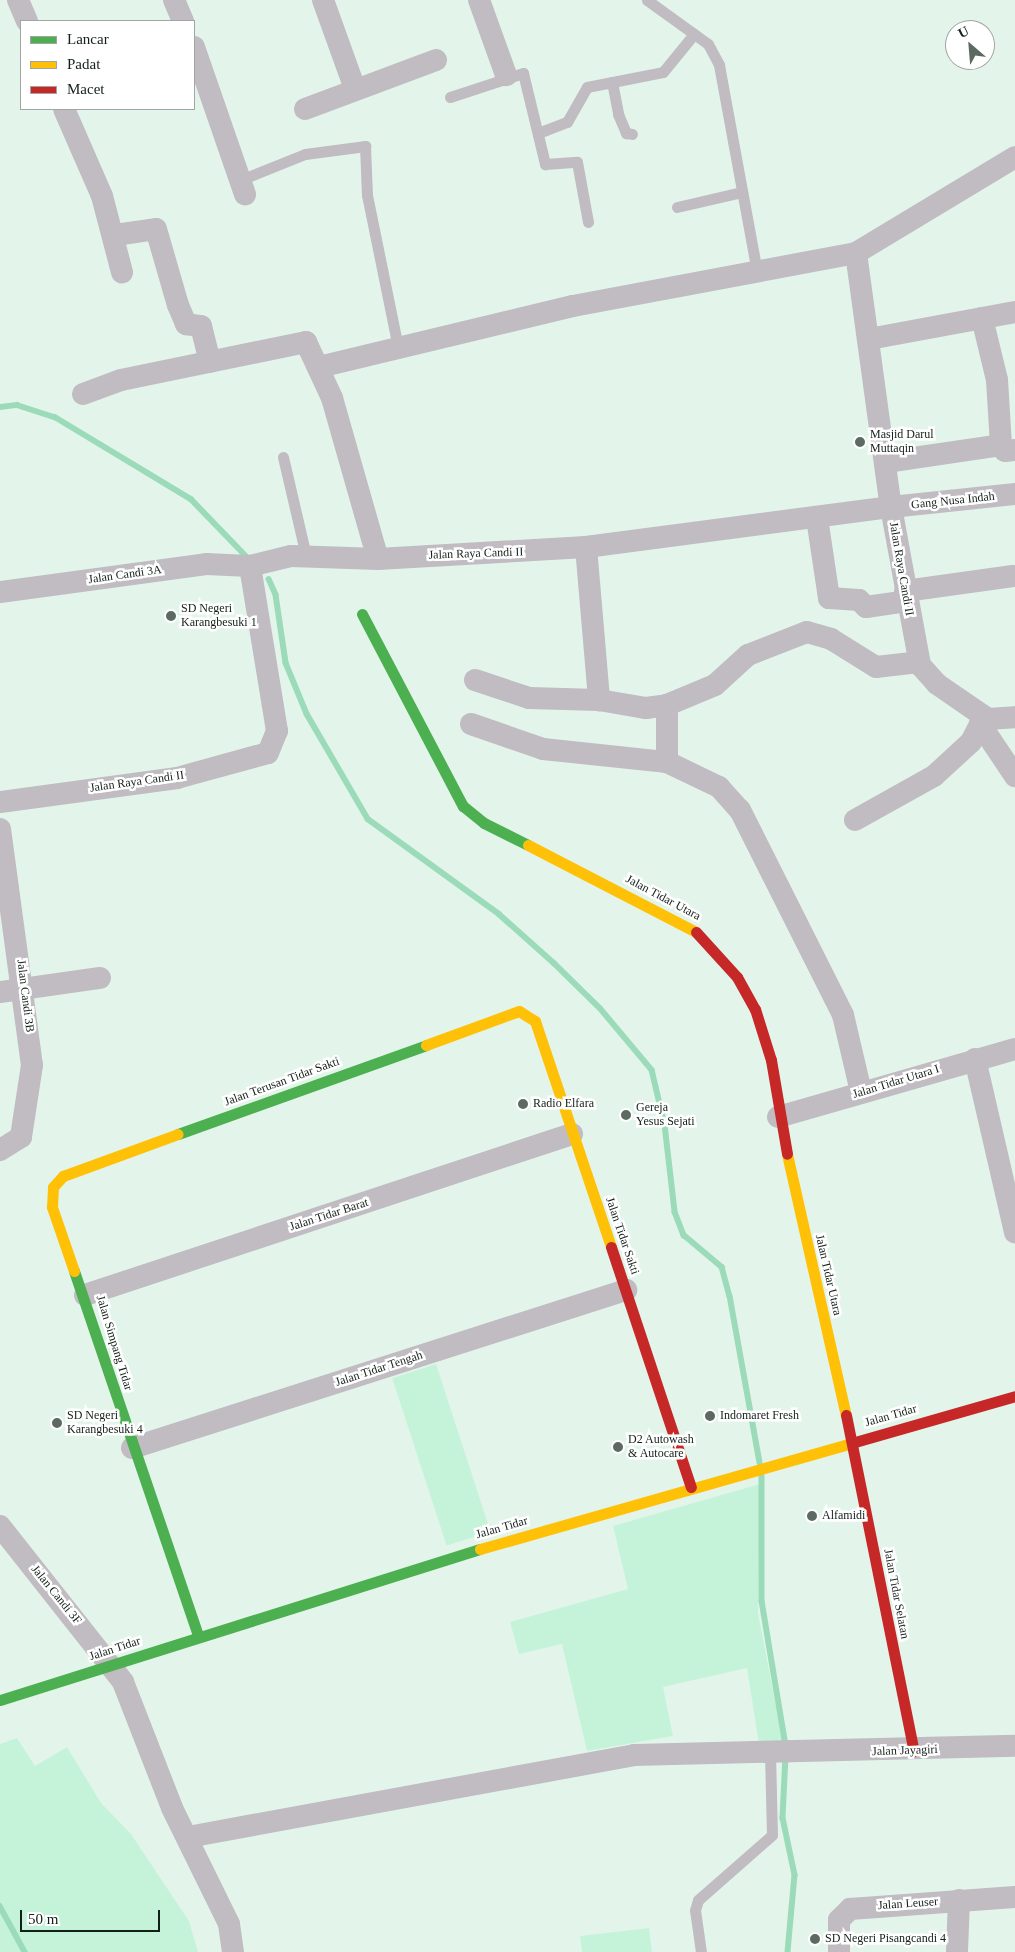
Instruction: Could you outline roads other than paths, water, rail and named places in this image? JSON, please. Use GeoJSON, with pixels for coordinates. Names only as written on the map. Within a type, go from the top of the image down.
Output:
{"type":"FeatureCollection","features":[{"type":"Feature","properties":{"kind":"street"},"geometry":{"type":"LineString","coordinates":[[18,0],[27,20]]}},
{"type":"Feature","properties":{"kind":"street"},"geometry":{"type":"LineString","coordinates":[[174,0],[183,20]]}},
{"type":"Feature","properties":{"kind":"street"},"geometry":{"type":"LineString","coordinates":[[323,0],[355,89]]}},
{"type":"Feature","properties":{"kind":"street"},"geometry":{"type":"LineString","coordinates":[[479,0],[506,75]]}},
{"type":"Feature","properties":{"kind":"street"},"geometry":{"type":"LineString","coordinates":[[195,50],[242,187]]}},
{"type":"Feature","properties":{"kind":"street"},"geometry":{"type":"LineString","coordinates":[[305,109],[436,60]]}},
{"type":"Feature","properties":{"kind":"street"},"geometry":{"type":"LineString","coordinates":[[64,110],[115,237],[122,272]]}},
{"type":"Feature","properties":{"kind":"street"},"geometry":{"type":"LineString","coordinates":[[319,367],[573,306],[856,253],[1015,157]]}},
{"type":"Feature","properties":{"kind":"street"},"geometry":{"type":"LineString","coordinates":[[115,237],[156,229],[178,305],[186,324],[200,326],[210,362]]}},
{"type":"Feature","properties":{"kind":"street"},"geometry":{"type":"LineString","coordinates":[[856,253],[891,507]]}},
{"type":"Feature","properties":{"kind":"street"},"geometry":{"type":"LineString","coordinates":[[869,338],[1015,312]]}},
{"type":"Feature","properties":{"kind":"street"},"geometry":{"type":"LineString","coordinates":[[886,462],[1008,448],[998,380],[982,318]]}},
{"type":"Feature","properties":{"kind":"street"},"geometry":{"type":"LineString","coordinates":[[83,394],[121,380],[302,342],[319,367],[378,559]]}},
{"type":"Feature","properties":{"kind":"street","name":"Gang Nusa Indah"},"geometry":{"type":"LineString","coordinates":[[891,507],[1015,494]]}},
{"type":"Feature","properties":{"kind":"street","name":"Jalan Raya Candi II"},"geometry":{"type":"LineString","coordinates":[[0,802],[177,778],[268,753],[277,738],[276,722],[250,566],[298,556],[378,559],[586,547],[891,507],[919,662],[937,684],[984,722]]}},
{"type":"Feature","properties":{"kind":"street"},"geometry":{"type":"LineString","coordinates":[[817,518],[829,598],[859,600],[866,607],[906,596],[1013,576]]}},
{"type":"Feature","properties":{"kind":"street"},"geometry":{"type":"LineString","coordinates":[[586,547],[599,700]]}},
{"type":"Feature","properties":{"kind":"street","name":"Jalan Candi 3A"},"geometry":{"type":"LineString","coordinates":[[0,592],[206,564],[250,566]]}},
{"type":"Feature","properties":{"kind":"street","name":"Jalan Tidar Utara"},"geometry":{"type":"LineString","coordinates":[[362,614],[435,760],[463,806],[484,822],[685,924],[714,946],[748,994],[762,1028],[778,1117],[851,1442]]}},
{"type":"Feature","properties":{"kind":"street"},"geometry":{"type":"LineString","coordinates":[[475,680],[529,698],[599,700],[646,708],[667,705],[715,685],[748,655],[807,632],[831,639],[876,667],[919,662]]}},
{"type":"Feature","properties":{"kind":"street"},"geometry":{"type":"LineString","coordinates":[[667,705],[667,762]]}},
{"type":"Feature","properties":{"kind":"street"},"geometry":{"type":"LineString","coordinates":[[855,820],[934,776],[971,742],[984,722],[1015,717]]}},
{"type":"Feature","properties":{"kind":"street"},"geometry":{"type":"LineString","coordinates":[[984,722],[1015,776]]}},
{"type":"Feature","properties":{"kind":"street"},"geometry":{"type":"LineString","coordinates":[[471,724],[543,749],[667,762],[705,777],[740,810],[846,1021],[861,1092]]}},
{"type":"Feature","properties":{"kind":"street","name":"Jalan Candi 3B"},"geometry":{"type":"LineString","coordinates":[[0,829],[25,989],[32,1065],[26,1119],[17,1142],[0,1150]]}},
{"type":"Feature","properties":{"kind":"street"},"geometry":{"type":"LineString","coordinates":[[0,992],[100,978]]}},
{"type":"Feature","properties":{"kind":"street","name":"Jalan Tidar Sakti"},"geometry":{"type":"LineString","coordinates":[[512,1014],[526,1012],[535,1021],[691,1487]]}},
{"type":"Feature","properties":{"kind":"street","name":"Jalan Terusan Tidar Sakti"},"geometry":{"type":"LineString","coordinates":[[63,1176],[512,1014]]}},
{"type":"Feature","properties":{"kind":"street","name":"Jalan Tidar Utara I"},"geometry":{"type":"LineString","coordinates":[[778,1117],[1015,1049]]}},
{"type":"Feature","properties":{"kind":"street"},"geometry":{"type":"LineString","coordinates":[[975,1059],[1015,1232]]}},
{"type":"Feature","properties":{"kind":"street","name":"Jalan Tidar Barat"},"geometry":{"type":"LineString","coordinates":[[85,1296],[572,1134]]}},
{"type":"Feature","properties":{"kind":"street","name":"Jalan Simpang Tidar"},"geometry":{"type":"LineString","coordinates":[[63,1176],[53,1187],[50,1199],[85,1296],[132,1448],[198,1635]]}},
{"type":"Feature","properties":{"kind":"street","name":"Jalan Tidar Tengah"},"geometry":{"type":"LineString","coordinates":[[132,1448],[626,1290]]}},
{"type":"Feature","properties":{"kind":"street","name":"Jalan Tidar"},"geometry":{"type":"LineString","coordinates":[[0,1700],[198,1635],[691,1487],[786,1462],[1015,1396]]}},
{"type":"Feature","properties":{"kind":"street","name":"Jalan Tidar Selatan"},"geometry":{"type":"LineString","coordinates":[[851,1442],[914,1751]]}},
{"type":"Feature","properties":{"kind":"street","name":"Jalan Candi 3F"},"geometry":{"type":"LineString","coordinates":[[0,1526],[111,1665],[122,1682],[172,1808],[188,1837],[229,1924],[233,1952]]}},
{"type":"Feature","properties":{"kind":"street","name":"Jalan Jayagiri"},"geometry":{"type":"LineString","coordinates":[[188,1837],[634,1754],[781,1754],[914,1751],[1015,1746]]}},
{"type":"Feature","properties":{"kind":"street","name":"Jalan Leuser"},"geometry":{"type":"LineString","coordinates":[[839,1952],[838,1920],[850,1908],[1015,1898]]}},
{"type":"Feature","properties":{"kind":"street"},"geometry":{"type":"LineString","coordinates":[[957,1952],[959,1900]]}},
{"type":"Feature","properties":{"kind":"lane"},"geometry":{"type":"LineString","coordinates":[[648,0],[708,44],[719,65],[757,273]]}},
{"type":"Feature","properties":{"kind":"lane"},"geometry":{"type":"LineString","coordinates":[[538,133],[567,122],[586,87],[663,72],[694,34]]}},
{"type":"Feature","properties":{"kind":"lane"},"geometry":{"type":"LineString","coordinates":[[450,97],[506,75],[523,73],[545,164],[577,162],[588,222]]}},
{"type":"Feature","properties":{"kind":"lane"},"geometry":{"type":"LineString","coordinates":[[612,82],[618,114],[626,134],[632,134]]}},
{"type":"Feature","properties":{"kind":"lane"},"geometry":{"type":"LineString","coordinates":[[242,187],[305,154],[365,146],[367,195],[398,348]]}},
{"type":"Feature","properties":{"kind":"lane"},"geometry":{"type":"LineString","coordinates":[[677,207],[742,192]]}},
{"type":"Feature","properties":{"kind":"lane"},"geometry":{"type":"LineString","coordinates":[[283,457],[298,556]]}},
{"type":"Feature","properties":{"kind":"lane"},"geometry":{"type":"LineString","coordinates":[[701,1952],[695,1910],[698,1900],[772,1835],[781,1754]]}},
{"type":"Feature","properties":{"kind":"waterway"},"geometry":{"type":"LineString","coordinates":[[0,407],[17,405],[55,417],[191,499],[248,558]]}},
{"type":"Feature","properties":{"kind":"waterway"},"geometry":{"type":"LineString","coordinates":[[269,579],[276,595],[286,663],[307,714],[368,819],[499,914],[554,963],[600,1008],[652,1070],[665,1125],[675,1212],[684,1235],[722,1267],[730,1296],[760,1462]]}},
{"type":"Feature","properties":{"kind":"waterway"},"geometry":{"type":"LineString","coordinates":[[762,1476],[762,1601],[786,1746]]}},
{"type":"Feature","properties":{"kind":"waterway"},"geometry":{"type":"LineString","coordinates":[[786,1756],[783,1818],[795,1875],[788,1952]]}},
{"type":"Feature","properties":{"kind":"waterway"},"geometry":{"type":"LineString","coordinates":[[0,1906],[25,1952]]}},
{"type":"Feature","properties":{"kind":"place","name":"Masjid Darul Muttaqin"},"geometry":{"type":"Point","coordinates":[860,442]}},
{"type":"Feature","properties":{"kind":"place","name":"SD Negeri Karangbesuki 1"},"geometry":{"type":"Point","coordinates":[171,616]}},
{"type":"Feature","properties":{"kind":"place","name":"Radio Elfara"},"geometry":{"type":"Point","coordinates":[523,1104]}},
{"type":"Feature","properties":{"kind":"place","name":"Gereja Yesus Sejati"},"geometry":{"type":"Point","coordinates":[626,1115]}},
{"type":"Feature","properties":{"kind":"place","name":"Indomaret Fresh"},"geometry":{"type":"Point","coordinates":[710,1416]}},
{"type":"Feature","properties":{"kind":"place","name":"SD Negeri Karangbesuki 4"},"geometry":{"type":"Point","coordinates":[57,1423]}},
{"type":"Feature","properties":{"kind":"place","name":"D2 Autowash & Autocare"},"geometry":{"type":"Point","coordinates":[618,1447]}},
{"type":"Feature","properties":{"kind":"place","name":"Alfamidi"},"geometry":{"type":"Point","coordinates":[812,1516]}},
{"type":"Feature","properties":{"kind":"place","name":"SD Negeri Pisangcandi 4"},"geometry":{"type":"Point","coordinates":[815,1939]}}]}
